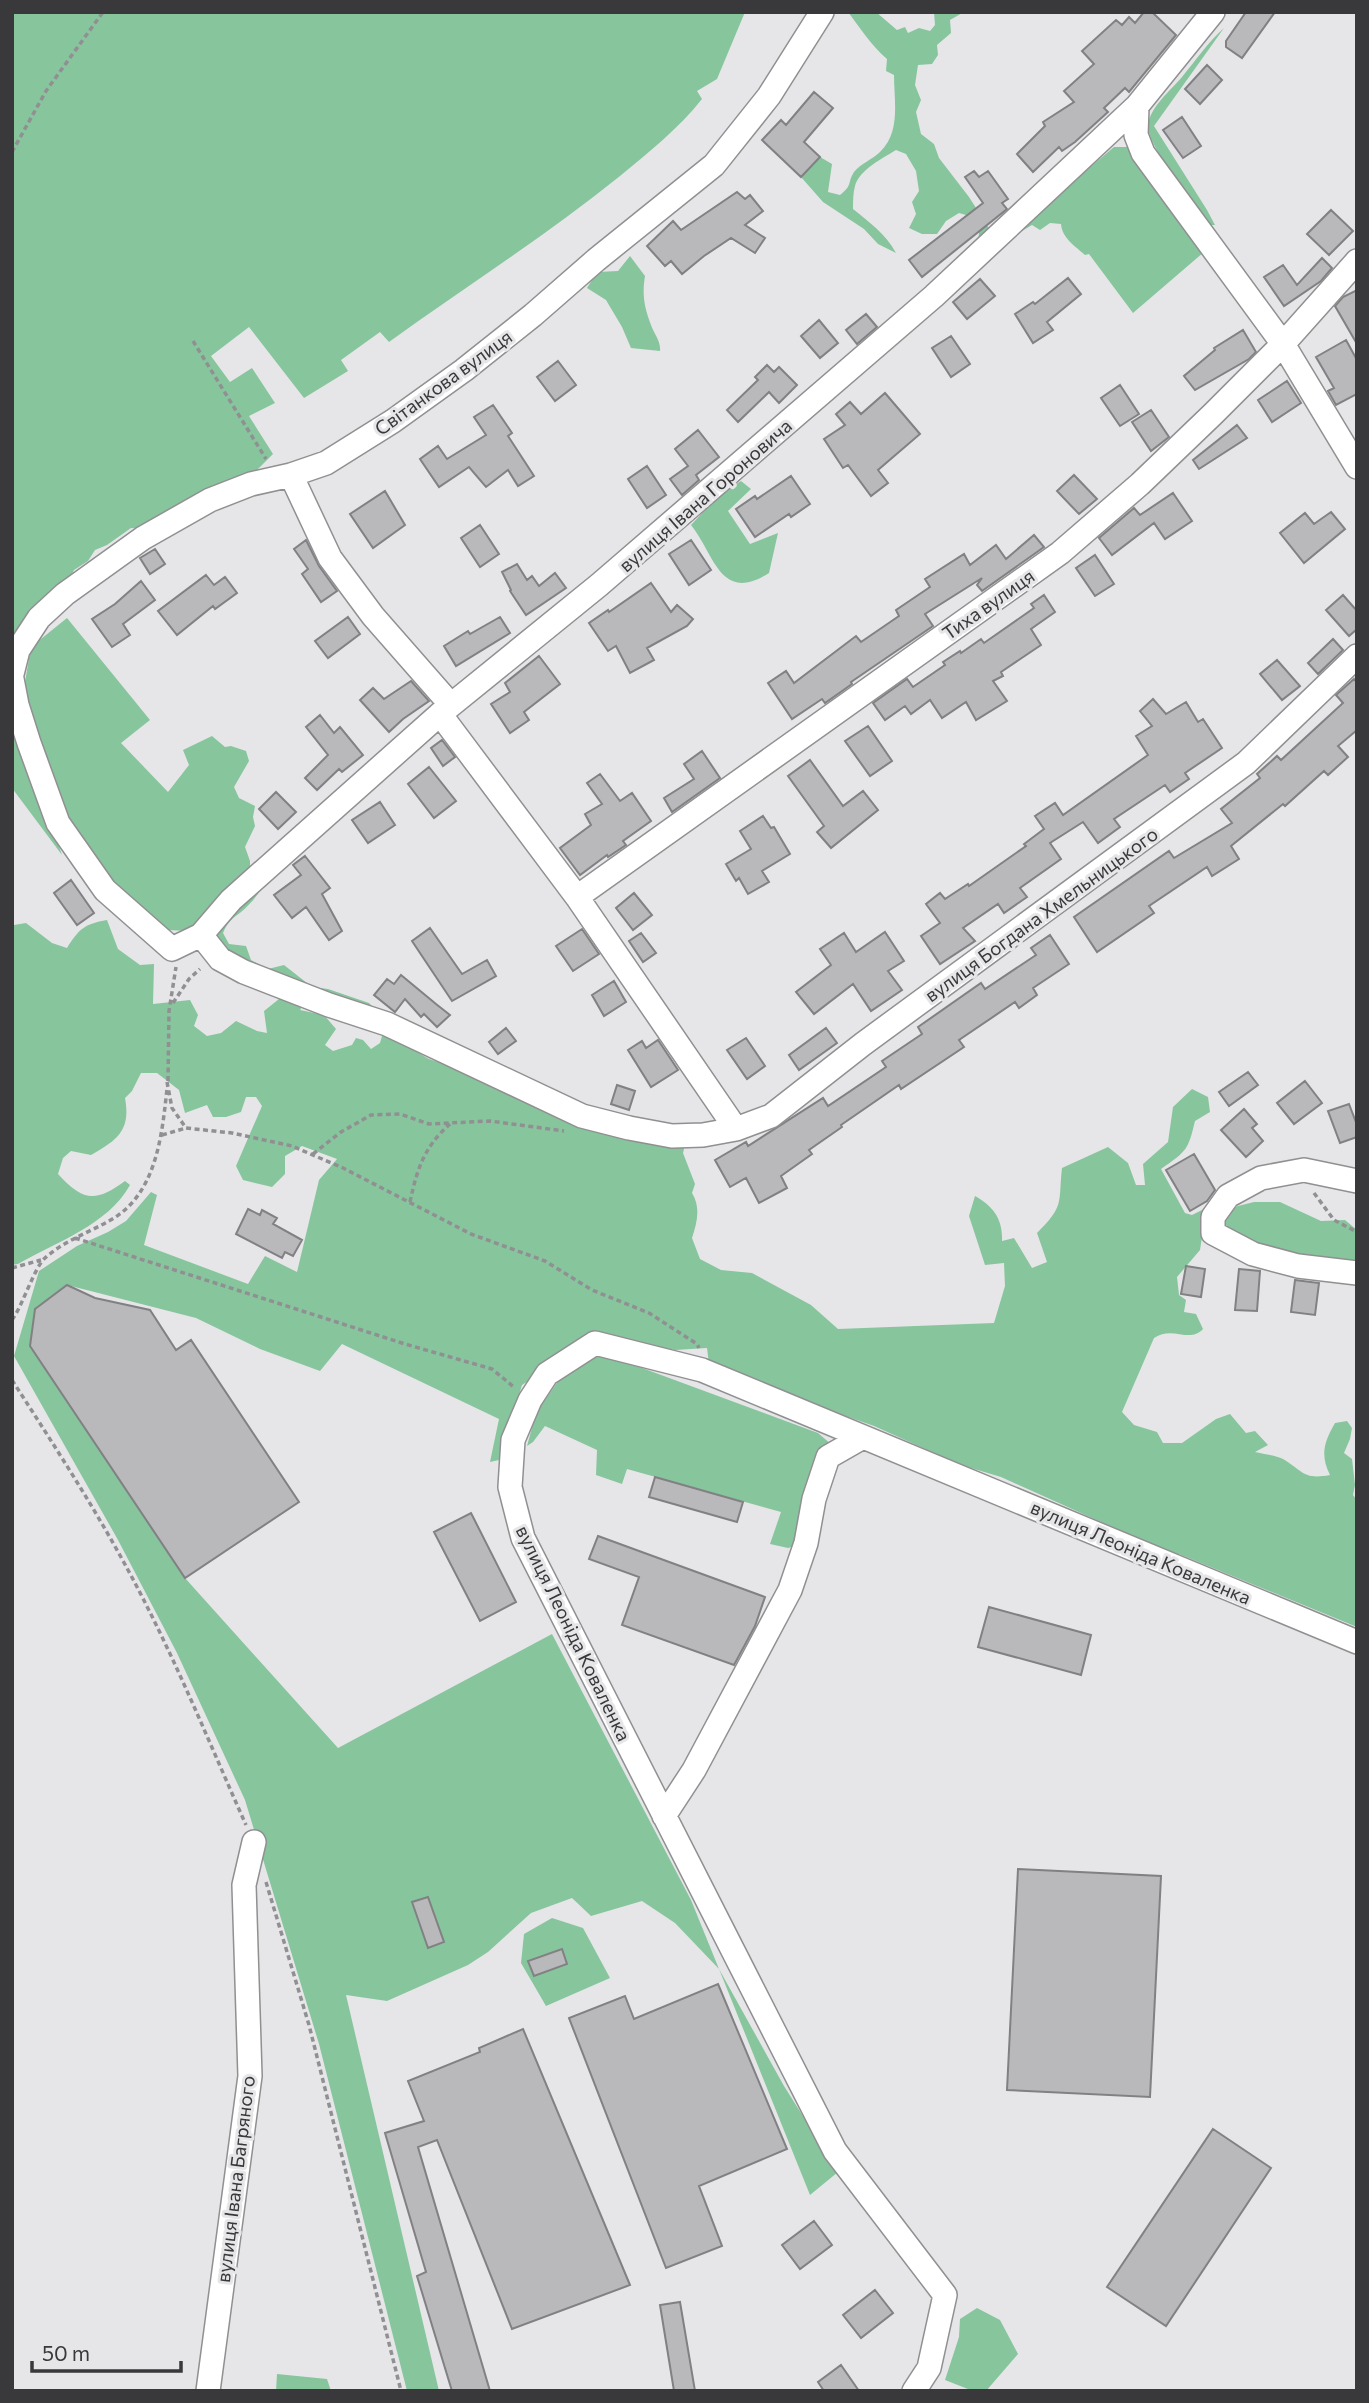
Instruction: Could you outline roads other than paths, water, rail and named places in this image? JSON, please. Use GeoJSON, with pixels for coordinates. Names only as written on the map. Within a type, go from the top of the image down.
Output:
{"type":"FeatureCollection","features":[{"type":"Feature","properties":{"kind":"street","name":"Світанкова вулиця"},"geometry":{"type":"LineString","coordinates":[[172,949],[105,890],[58,822],[17,705],[12,676],[18,650],[39,618],[65,594],[143,538],[210,500],[251,484],[291,475],[326,463],[393,421],[464,370],[714,165],[769,96],[822,12]]}},
{"type":"Feature","properties":{"kind":"street","name":"вулиця Івана Гороновича"},"geometry":{"type":"LineString","coordinates":[[172,949],[201,935],[231,900],[445,709],[599,584],[934,296],[1136,106],[1213,12]]}},
{"type":"Feature","properties":{"kind":"street"},"geometry":{"type":"LineString","coordinates":[[1136,106],[1136,135],[1143,153],[1283,344],[1357,467]]}},
{"type":"Feature","properties":{"kind":"street","name":"Тиха вулиця"},"geometry":{"type":"LineString","coordinates":[[577,897],[1060,553],[1140,484],[1283,344],[1357,261]]}},
{"type":"Feature","properties":{"kind":"street"},"geometry":{"type":"LineString","coordinates":[[291,475],[330,558],[445,709],[736,1129]]}},
{"type":"Feature","properties":{"kind":"street","name":"вулиця Богдана Хмельницького"},"geometry":{"type":"LineString","coordinates":[[201,935],[220,959],[244,972],[387,1024],[582,1116],[672,1136],[703,1135],[736,1129],[771,1116],[863,1044],[1246,763],[1357,656]]}},
{"type":"Feature","properties":{"kind":"street"},"geometry":{"type":"LineString","coordinates":[[1357,1181],[1304,1170],[1261,1178],[1228,1196],[1213,1217],[1213,1233],[1253,1254],[1298,1266],[1357,1273]]}},
{"type":"Feature","properties":{"kind":"street","name":"вулиця Леоніда Коваленка"},"geometry":{"type":"LineString","coordinates":[[914,2391],[929,2368],[945,2295],[835,2151],[523,1538],[510,1487],[513,1440],[530,1400],[547,1374],[595,1343],[702,1370],[1357,1642]]}},
{"type":"Feature","properties":{"kind":"street"},"geometry":{"type":"LineString","coordinates":[[664,1815],[694,1770],[790,1590],[806,1543],[814,1499],[828,1457],[863,1437]]}},
{"type":"Feature","properties":{"kind":"street","name":"вулиця Івана Багряного"},"geometry":{"type":"LineString","coordinates":[[208,2391],[250,2076],[244,1885],[254,1842]]}}]}
